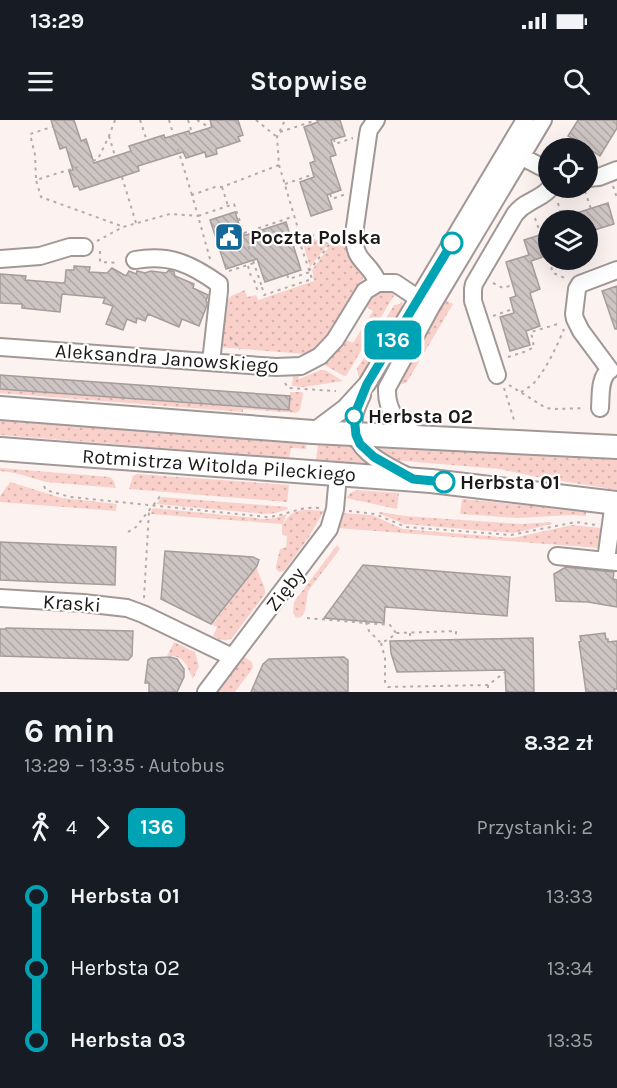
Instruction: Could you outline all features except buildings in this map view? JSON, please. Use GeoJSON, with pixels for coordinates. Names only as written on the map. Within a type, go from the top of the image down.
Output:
{"type":"FeatureCollection","features":[{"type":"Feature","properties":{"kind":"main road","name":"Rotmistrza Witolda Pileckiego"},"geometry":{"type":"LineString","coordinates":[[0,408],[356,435],[617,447]]}},
{"type":"Feature","properties":{"kind":"main road","name":"Rotmistrza Witolda Pileckiego"},"geometry":{"type":"LineString","coordinates":[[0,449],[413,479],[616,502]]}},
{"type":"Feature","properties":{"kind":"street"},"geometry":{"type":"LineString","coordinates":[[376,120],[369,129],[354,246],[357,255],[373,272],[378,283],[395,283],[424,303]]}},
{"type":"Feature","properties":{"kind":"street"},"geometry":{"type":"LineString","coordinates":[[514,153],[525,120]]}},
{"type":"Feature","properties":{"kind":"street"},"geometry":{"type":"LineString","coordinates":[[313,432],[345,408],[367,384],[424,303],[514,153],[543,120]]}},
{"type":"Feature","properties":{"kind":"street"},"geometry":{"type":"LineString","coordinates":[[514,153],[538,165]]}},
{"type":"Feature","properties":{"kind":"street"},"geometry":{"type":"LineString","coordinates":[[598,177],[617,170]]}},
{"type":"Feature","properties":{"kind":"street"},"geometry":{"type":"LineString","coordinates":[[495,368],[473,301],[474,284],[515,214],[522,207],[539,198]]}},
{"type":"Feature","properties":{"kind":"street"},"geometry":{"type":"LineString","coordinates":[[0,258],[40,256],[70,247],[84,248]]}},
{"type":"Feature","properties":{"kind":"street"},"geometry":{"type":"LineString","coordinates":[[135,260],[165,259],[182,262],[224,278],[219,291],[211,362]]}},
{"type":"Feature","properties":{"kind":"street"},"geometry":{"type":"LineString","coordinates":[[613,374],[571,320],[580,284],[617,270]]}},
{"type":"Feature","properties":{"kind":"street","name":"Aleksandra Janowskiego"},"geometry":{"type":"LineString","coordinates":[[0,347],[276,367],[301,366],[320,356],[327,349],[365,291],[378,283]]}},
{"type":"Feature","properties":{"kind":"street"},"geometry":{"type":"LineString","coordinates":[[420,437],[393,416],[388,403],[387,387],[424,303]]}},
{"type":"Feature","properties":{"kind":"street"},"geometry":{"type":"LineString","coordinates":[[594,408],[603,377],[606,372],[613,374]]}},
{"type":"Feature","properties":{"kind":"street"},"geometry":{"type":"LineString","coordinates":[[367,384],[354,416],[356,435],[360,444],[374,457],[413,479]]}},
{"type":"Feature","properties":{"kind":"street","name":"Zięby"},"geometry":{"type":"LineString","coordinates":[[206,692],[329,529],[335,509],[338,475]]}},
{"type":"Feature","properties":{"kind":"street"},"geometry":{"type":"LineString","coordinates":[[556,556],[612,561],[611,527],[616,502]]}},
{"type":"Feature","properties":{"kind":"street","name":"Kraski"},"geometry":{"type":"LineString","coordinates":[[0,598],[144,610],[232,657]]}},
{"type":"Feature","properties":{"kind":"path"},"geometry":{"type":"LineString","coordinates":[[93,161],[98,159],[115,120]]}},
{"type":"Feature","properties":{"kind":"path"},"geometry":{"type":"LineString","coordinates":[[140,120],[147,141]]}},
{"type":"Feature","properties":{"kind":"path"},"geometry":{"type":"LineString","coordinates":[[170,120],[209,258],[217,276],[224,278],[254,263]]}},
{"type":"Feature","properties":{"kind":"path"},"geometry":{"type":"LineString","coordinates":[[188,120],[192,134]]}},
{"type":"Feature","properties":{"kind":"path"},"geometry":{"type":"LineString","coordinates":[[197,120],[207,126],[211,125]]}},
{"type":"Feature","properties":{"kind":"path"},"geometry":{"type":"LineString","coordinates":[[256,120],[277,137]]}},
{"type":"Feature","properties":{"kind":"path"},"geometry":{"type":"LineString","coordinates":[[84,248],[123,227],[136,223],[170,214],[198,216],[234,204],[264,295],[312,279],[279,165],[277,137],[285,120]]}},
{"type":"Feature","properties":{"kind":"path"},"geometry":{"type":"LineString","coordinates":[[279,132],[317,120]]}},
{"type":"Feature","properties":{"kind":"path"},"geometry":{"type":"LineString","coordinates":[[58,125],[30,134],[40,195],[123,227]]}},
{"type":"Feature","properties":{"kind":"path"},"geometry":{"type":"LineString","coordinates":[[334,139],[335,144],[368,135]]}},
{"type":"Feature","properties":{"kind":"path"},"geometry":{"type":"LineString","coordinates":[[109,136],[115,156]]}},
{"type":"Feature","properties":{"kind":"path"},"geometry":{"type":"LineString","coordinates":[[192,195],[215,187],[222,187],[279,165]]}},
{"type":"Feature","properties":{"kind":"path"},"geometry":{"type":"LineString","coordinates":[[36,180],[78,167]]}},
{"type":"Feature","properties":{"kind":"path"},"geometry":{"type":"LineString","coordinates":[[285,184],[314,174]]}},
{"type":"Feature","properties":{"kind":"path"},"geometry":{"type":"LineString","coordinates":[[122,177],[136,223]]}},
{"type":"Feature","properties":{"kind":"path"},"geometry":{"type":"LineString","coordinates":[[222,187],[228,206]]}},
{"type":"Feature","properties":{"kind":"path"},"geometry":{"type":"LineString","coordinates":[[614,188],[617,198]]}},
{"type":"Feature","properties":{"kind":"path"},"geometry":{"type":"LineString","coordinates":[[588,198],[591,208]]}},
{"type":"Feature","properties":{"kind":"path"},"geometry":{"type":"LineString","coordinates":[[530,202],[538,226]]}},
{"type":"Feature","properties":{"kind":"path"},"geometry":{"type":"LineString","coordinates":[[244,233],[295,216]]}},
{"type":"Feature","properties":{"kind":"path"},"geometry":{"type":"LineString","coordinates":[[299,232],[354,246]]}},
{"type":"Feature","properties":{"kind":"path"},"geometry":{"type":"LineString","coordinates":[[287,275],[289,279],[309,272],[332,241]]}},
{"type":"Feature","properties":{"kind":"path"},"geometry":{"type":"LineString","coordinates":[[84,248],[99,248],[100,262],[134,263],[135,260]]}},
{"type":"Feature","properties":{"kind":"path"},"geometry":{"type":"LineString","coordinates":[[247,265],[257,288],[262,287]]}},
{"type":"Feature","properties":{"kind":"path"},"geometry":{"type":"LineString","coordinates":[[552,270],[553,273],[580,284]]}},
{"type":"Feature","properties":{"kind":"path"},"geometry":{"type":"LineString","coordinates":[[479,276],[503,288],[516,284]]}},
{"type":"Feature","properties":{"kind":"path"},"geometry":{"type":"LineString","coordinates":[[479,320],[513,309]]}},
{"type":"Feature","properties":{"kind":"path"},"geometry":{"type":"LineString","coordinates":[[495,368],[533,349],[534,345],[529,332],[571,320]]}},
{"type":"Feature","properties":{"kind":"path"},"geometry":{"type":"LineString","coordinates":[[521,392],[541,373],[571,320]]}},
{"type":"Feature","properties":{"kind":"path"},"geometry":{"type":"LineString","coordinates":[[514,420],[502,380],[546,408],[594,408]]}},
{"type":"Feature","properties":{"kind":"path"},"geometry":{"type":"LineString","coordinates":[[306,382],[310,389]]}},
{"type":"Feature","properties":{"kind":"path"},"geometry":{"type":"LineString","coordinates":[[303,389],[336,391]]}},
{"type":"Feature","properties":{"kind":"path"},"geometry":{"type":"LineString","coordinates":[[44,486],[46,490],[70,497],[267,517],[307,507],[326,508]]}},
{"type":"Feature","properties":{"kind":"path"},"geometry":{"type":"LineString","coordinates":[[128,532],[136,527],[162,494]]}},
{"type":"Feature","properties":{"kind":"path"},"geometry":{"type":"LineString","coordinates":[[342,510],[375,514],[406,527],[511,535],[576,522],[611,527]]}},
{"type":"Feature","properties":{"kind":"path"},"geometry":{"type":"LineString","coordinates":[[144,610],[149,511]]}},
{"type":"Feature","properties":{"kind":"path"},"geometry":{"type":"LineString","coordinates":[[148,529],[154,530]]}},
{"type":"Feature","properties":{"kind":"path"},"geometry":{"type":"LineString","coordinates":[[307,618],[390,624],[396,633]]}},
{"type":"Feature","properties":{"kind":"path"},"geometry":{"type":"LineString","coordinates":[[366,622],[369,631],[381,643],[385,658],[385,682],[388,692]]}},
{"type":"Feature","properties":{"kind":"path"},"geometry":{"type":"LineString","coordinates":[[381,643],[396,633],[456,631],[456,643]]}},
{"type":"Feature","properties":{"kind":"path"},"geometry":{"type":"LineString","coordinates":[[410,633],[410,643]]}},
{"type":"Feature","properties":{"kind":"path"},"geometry":{"type":"LineString","coordinates":[[388,687],[488,686],[504,673],[508,673]]}},
{"type":"Feature","properties":{"kind":"path"},"geometry":{"type":"LineString","coordinates":[[429,686],[429,692]]}},
{"type":"Feature","properties":{"kind":"path"},"geometry":{"type":"LineString","coordinates":[[466,686],[466,692]]}},
{"type":"Feature","properties":{"kind":"path"},"geometry":{"type":"LineString","coordinates":[[488,686],[488,692]]}},
{"type":"Feature","properties":{"kind":"shaded area"},"geometry":{"type":"Polygon","coordinates":[[[303,236],[329,243],[310,267],[302,240],[303,236]]]}},
{"type":"Feature","properties":{"kind":"shaded area"},"geometry":{"type":"Polygon","coordinates":[[[332,243],[349,248],[367,272],[326,339],[317,348],[305,356],[305,354],[217,347],[224,304],[231,296],[245,290],[247,297],[256,295],[258,300],[314,281],[312,270],[332,243]]]}},
{"type":"Feature","properties":{"kind":"shaded area"},"geometry":{"type":"Polygon","coordinates":[[[381,290],[396,292],[346,376],[323,364],[338,350],[344,339],[353,343],[373,311],[365,306],[374,293],[381,290]]]}},
{"type":"Feature","properties":{"kind":"shaded area"},"geometry":{"type":"Polygon","coordinates":[[[402,299],[403,308],[360,379],[357,368],[394,305],[400,304],[402,299]]]}},
{"type":"Feature","properties":{"kind":"shaded area"},"geometry":{"type":"Polygon","coordinates":[[[445,300],[453,304],[407,382],[398,383],[445,300]]]}},
{"type":"Feature","properties":{"kind":"shaded area"},"geometry":{"type":"Polygon","coordinates":[[[321,370],[343,381],[304,387],[292,386],[293,376],[298,374],[299,379],[321,370]]]}},
{"type":"Feature","properties":{"kind":"shaded area"},"geometry":{"type":"Polygon","coordinates":[[[0,389],[289,409],[290,392],[302,392],[303,394],[300,410],[296,413],[243,409],[243,412],[0,393],[0,389]]]}},
{"type":"Feature","properties":{"kind":"shaded area"},"geometry":{"type":"Polygon","coordinates":[[[0,420],[306,443],[306,449],[291,448],[289,458],[0,435],[0,420]]]}},
{"type":"Feature","properties":{"kind":"shaded area"},"geometry":{"type":"Polygon","coordinates":[[[318,444],[351,446],[365,463],[316,460],[318,444]]]}},
{"type":"Feature","properties":{"kind":"shaded area"},"geometry":{"type":"Polygon","coordinates":[[[371,448],[617,457],[617,490],[500,469],[392,460],[371,448]]]}},
{"type":"Feature","properties":{"kind":"shaded area"},"geometry":{"type":"Polygon","coordinates":[[[0,468],[110,477],[116,488],[46,482],[0,471],[0,468]]]}},
{"type":"Feature","properties":{"kind":"shaded area"},"geometry":{"type":"Polygon","coordinates":[[[137,474],[289,485],[287,502],[129,489],[133,476],[137,474]]]}},
{"type":"Feature","properties":{"kind":"shaded area"},"geometry":{"type":"Polygon","coordinates":[[[10,482],[62,498],[117,504],[116,511],[0,502],[0,496],[10,482]]]}},
{"type":"Feature","properties":{"kind":"shaded area"},"geometry":{"type":"Polygon","coordinates":[[[357,490],[399,493],[397,509],[346,498],[357,490]]]}},
{"type":"Feature","properties":{"kind":"shaded area"},"geometry":{"type":"Polygon","coordinates":[[[162,497],[287,507],[288,509],[266,514],[156,504],[162,497]]]}},
{"type":"Feature","properties":{"kind":"shaded area"},"geometry":{"type":"Polygon","coordinates":[[[462,499],[586,511],[586,516],[517,518],[460,514],[462,499]]]}},
{"type":"Feature","properties":{"kind":"shaded area"},"geometry":{"type":"Polygon","coordinates":[[[153,508],[265,519],[287,514],[283,524],[296,511],[324,511],[307,540],[284,571],[279,572],[276,566],[280,549],[286,547],[287,536],[282,535],[282,524],[150,514],[153,508]]]}},
{"type":"Feature","properties":{"kind":"shaded area"},"geometry":{"type":"Polygon","coordinates":[[[341,513],[372,515],[403,529],[513,538],[572,525],[601,528],[599,548],[337,528],[341,513]]]}},
{"type":"Feature","properties":{"kind":"shaded area"},"geometry":{"type":"Polygon","coordinates":[[[378,513],[405,516],[522,524],[551,522],[552,524],[514,533],[404,524],[378,513]]]}},
{"type":"Feature","properties":{"kind":"shaded area"},"geometry":{"type":"Polygon","coordinates":[[[337,545],[340,549],[308,591],[305,611],[301,617],[296,618],[293,613],[294,602],[337,545]]]}},
{"type":"Feature","properties":{"kind":"shaded area"},"geometry":{"type":"Polygon","coordinates":[[[257,566],[265,594],[232,638],[224,640],[213,636],[217,627],[209,623],[215,621],[257,566]]]}},
{"type":"Feature","properties":{"kind":"shaded area"},"geometry":{"type":"Polygon","coordinates":[[[174,642],[195,652],[199,666],[193,679],[181,659],[167,656],[174,642]]]}},
{"type":"Feature","properties":{"kind":"shaded area"},"geometry":{"type":"Polygon","coordinates":[[[243,656],[252,662],[253,668],[235,692],[216,692],[243,656]]]}},
{"type":"Feature","properties":{"kind":"bus line","name":"136"},"geometry":{"type":"LineString","coordinates":[[444,482],[413,479],[382,463],[360,444],[354,426],[354,416],[367,384],[452,243]]}},
{"type":"Feature","properties":{"kind":"place","name":"Poczta Polska"},"geometry":{"type":"Point","coordinates":[229,237]}},
{"type":"Feature","properties":{"kind":"place","name":"Herbsta 02"},"geometry":{"type":"Point","coordinates":[354,416]}},
{"type":"Feature","properties":{"kind":"place","name":"Herbsta 01"},"geometry":{"type":"Point","coordinates":[444,482]}}]}
